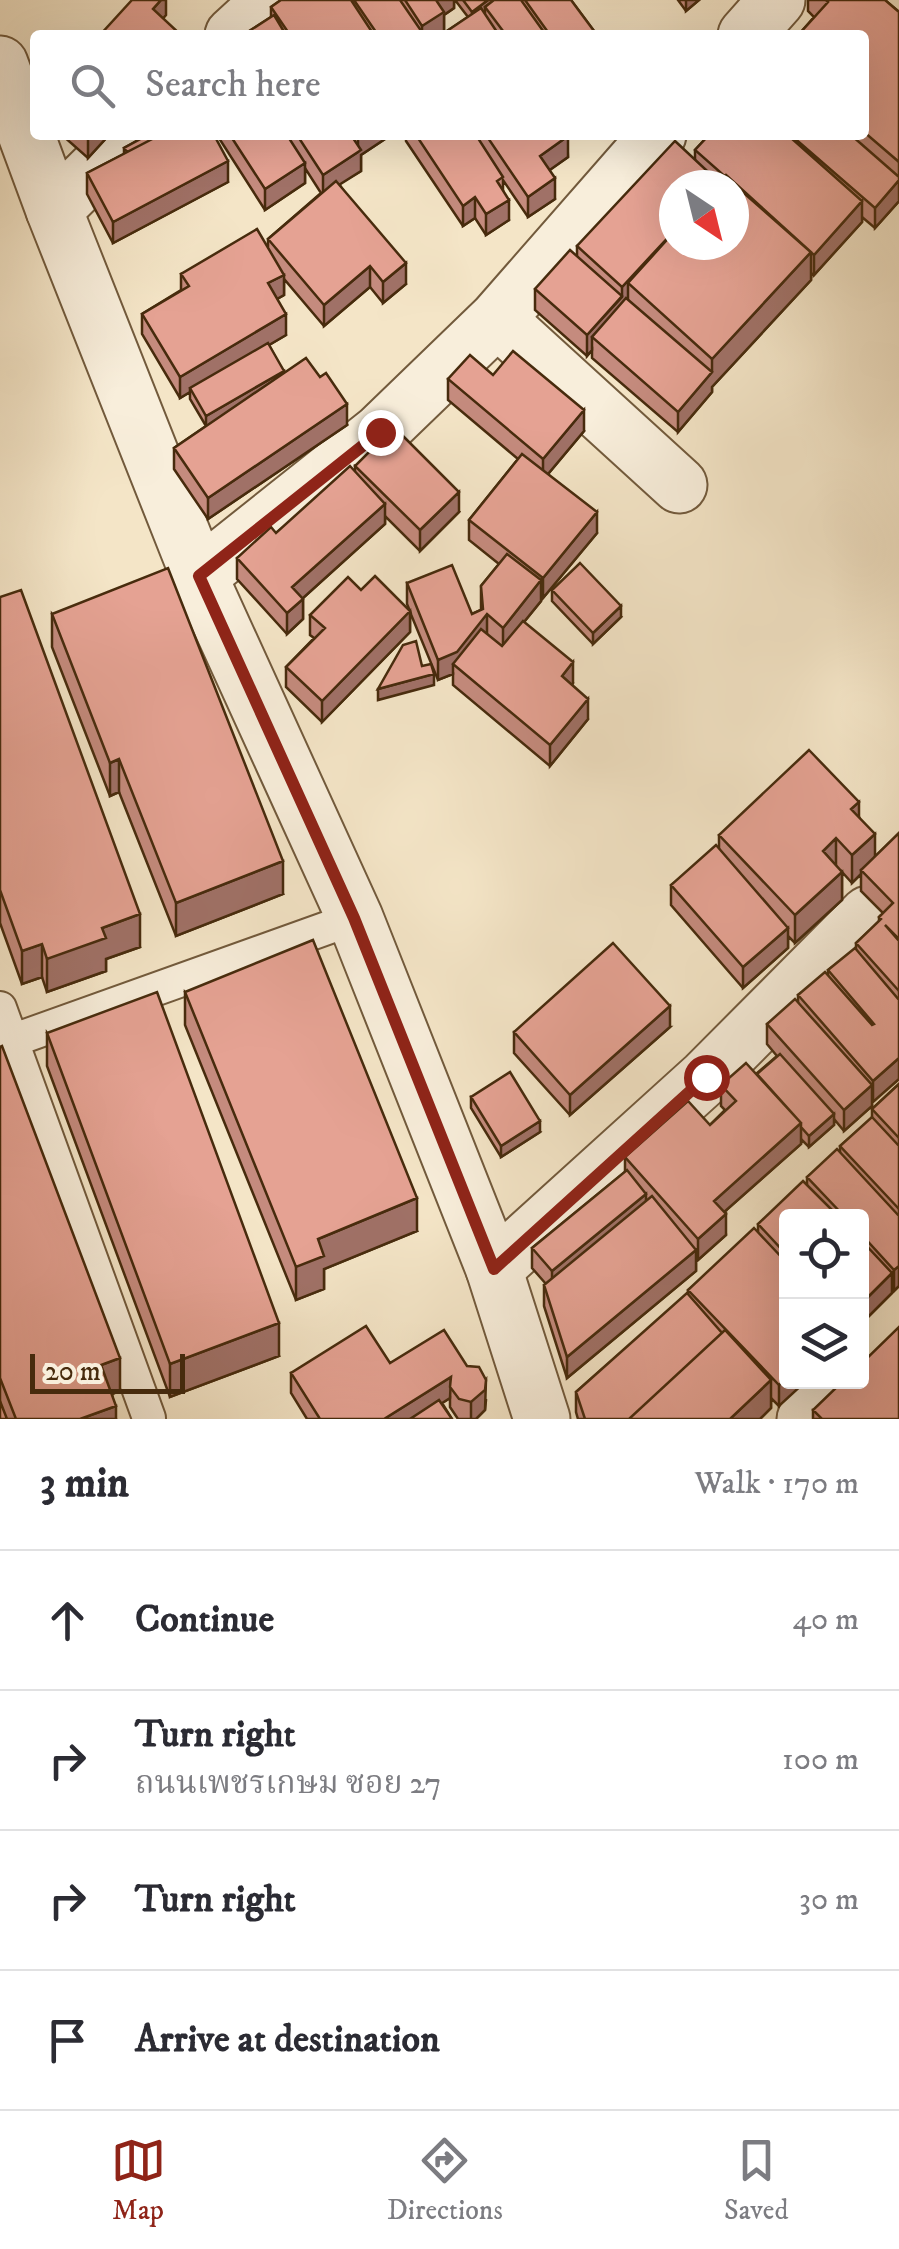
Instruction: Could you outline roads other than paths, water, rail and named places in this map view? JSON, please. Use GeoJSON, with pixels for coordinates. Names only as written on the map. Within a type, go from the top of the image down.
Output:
{"type":"FeatureCollection","features":[{"type":"Feature","properties":{"kind":"street"},"geometry":{"type":"LineString","coordinates":[[238,30],[271,0]]}},
{"type":"Feature","properties":{"kind":"street"},"geometry":{"type":"LineString","coordinates":[[750,30],[777,0]]}},
{"type":"Feature","properties":{"kind":"street"},"geometry":{"type":"LineString","coordinates":[[0,64],[199,576],[354,918],[494,1269],[542,1419]]}},
{"type":"Feature","properties":{"kind":"street"},"geometry":{"type":"LineString","coordinates":[[54,210],[125,140]]}},
{"type":"Feature","properties":{"kind":"street"},"geometry":{"type":"LineString","coordinates":[[199,576],[380,432],[497,319],[654,140]]}},
{"type":"Feature","properties":{"kind":"street"},"geometry":{"type":"LineString","coordinates":[[497,319],[679,486]]}},
{"type":"Feature","properties":{"kind":"street"},"geometry":{"type":"LineString","coordinates":[[494,1269],[706,1077],[868,914]]}},
{"type":"Feature","properties":{"kind":"street"},"geometry":{"type":"LineString","coordinates":[[805,1419],[836,1389]]}},
{"type":"Feature","properties":{"kind":"lane"},"geometry":{"type":"LineString","coordinates":[[6,1042],[354,918]]}},
{"type":"Feature","properties":{"kind":"lane"},"geometry":{"type":"LineString","coordinates":[[0,1008],[6,1042],[149,1418]]}}]}
